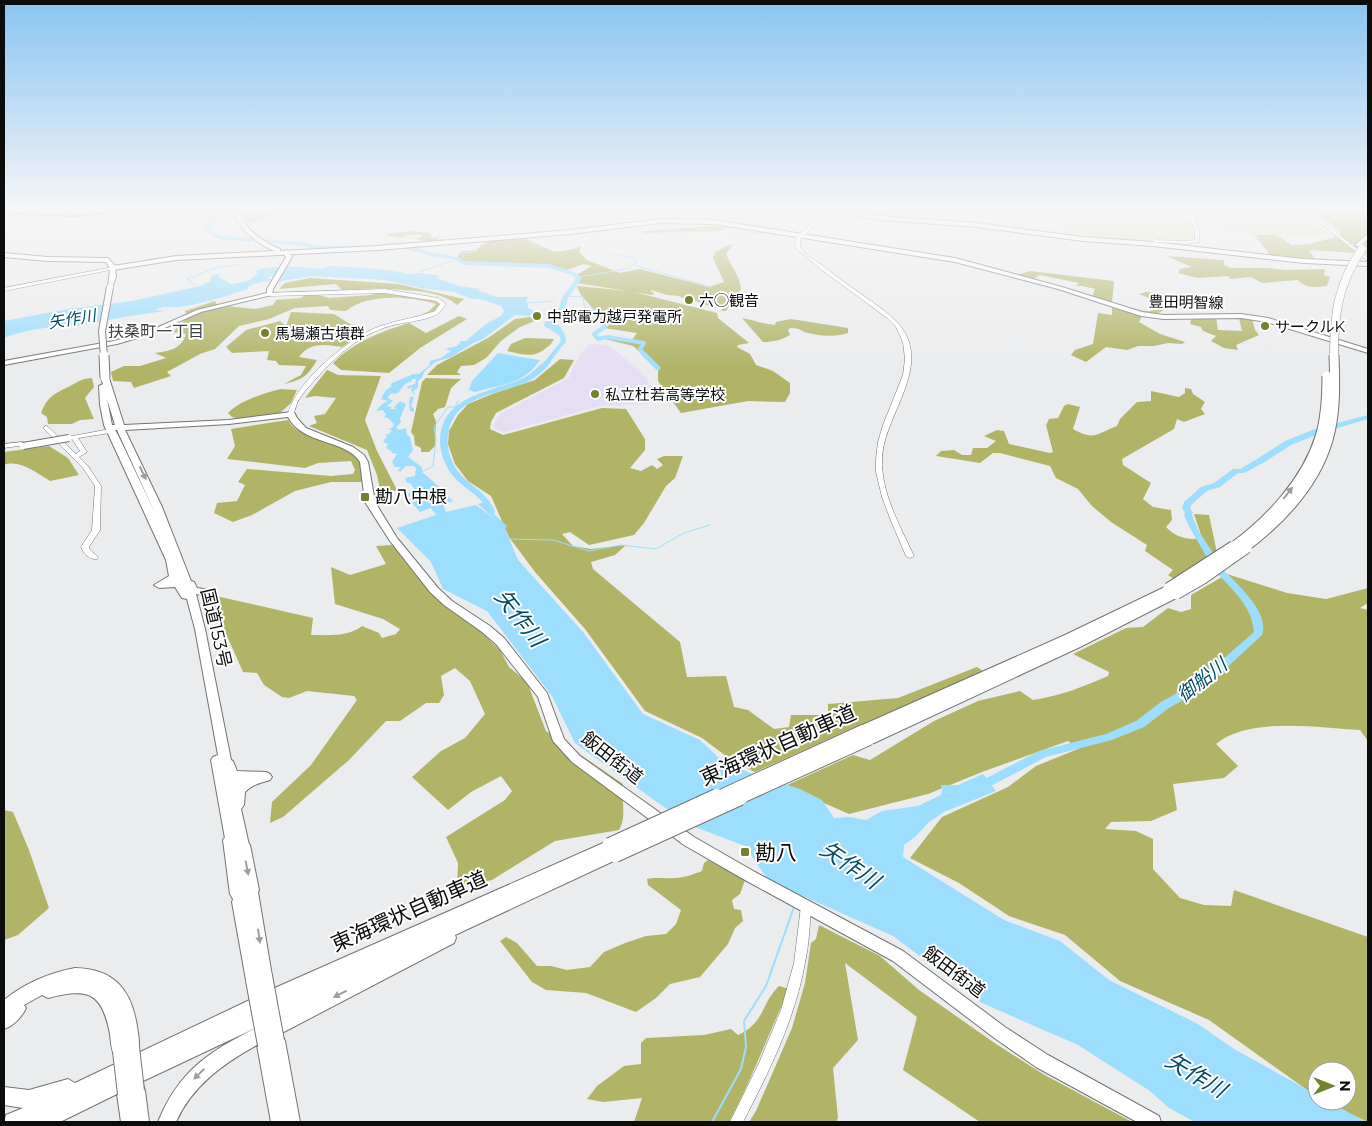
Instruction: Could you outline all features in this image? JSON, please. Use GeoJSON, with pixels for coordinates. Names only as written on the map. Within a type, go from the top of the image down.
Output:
{"type":"FeatureCollection","features":[{"type":"Feature","properties":{"kind":"highway","name":"東海環状自動車道"},"geometry":{"type":"LineString","coordinates":[[13,1122],[282,993],[613,850],[866,735],[1103,631],[1229,560],[1262,533],[1295,498],[1318,464],[1328,440],[1334,410],[1335,316],[1340,289],[1352,262]]}},
{"type":"Feature","properties":{"kind":"highway"},"geometry":{"type":"LineString","coordinates":[[237,843],[271,1043],[291,1122]]}},
{"type":"Feature","properties":{"kind":"highway","name":"東海環状自動車道"},"geometry":{"type":"LineString","coordinates":[[40,1122],[183,1052],[570,875],[613,850]]}},
{"type":"Feature","properties":{"kind":"highway"},"geometry":{"type":"LineString","coordinates":[[167,1122],[174,1107],[188,1086],[207,1066],[229,1051],[570,875]]}},
{"type":"Feature","properties":{"kind":"highway"},"geometry":{"type":"LineString","coordinates":[[4,1010],[31,990],[71,977],[90,977],[111,987],[121,999],[126,1016],[126,1049],[131,1093],[130,1122]]}},
{"type":"Feature","properties":{"kind":"highway"},"geometry":{"type":"LineString","coordinates":[[4,1021],[24,1003],[44,992],[74,985],[92,988],[105,996],[114,1011],[126,1049]]}},
{"type":"Feature","properties":{"kind":"highway"},"geometry":{"type":"LineString","coordinates":[[4,1096],[29,1099],[55,1093],[282,993]]}},
{"type":"Feature","properties":{"kind":"highway"},"geometry":{"type":"LineString","coordinates":[[271,1043],[269,1066],[272,1102],[271,1122]]}},
{"type":"Feature","properties":{"kind":"highway"},"geometry":{"type":"LineString","coordinates":[[269,1066],[280,1122]]}},
{"type":"Feature","properties":{"kind":"highway"},"geometry":{"type":"LineString","coordinates":[[131,1093],[140,1122]]}},
{"type":"Feature","properties":{"kind":"main road"},"geometry":{"type":"LineString","coordinates":[[107,262],[112,264],[113,268]]}},
{"type":"Feature","properties":{"kind":"main road","name":"豊田明智線"},"geometry":{"type":"LineString","coordinates":[[113,268],[154,262]]}},
{"type":"Feature","properties":{"kind":"main road"},"geometry":{"type":"LineString","coordinates":[[4,362],[115,343],[149,333],[199,311],[270,292],[286,262]]}},
{"type":"Feature","properties":{"kind":"main road","name":"豊田明智線"},"geometry":{"type":"LineString","coordinates":[[961,262],[1060,288],[1141,314],[1164,317],[1231,316],[1255,318],[1286,325],[1368,350]]}},
{"type":"Feature","properties":{"kind":"main road"},"geometry":{"type":"LineString","coordinates":[[1304,262],[1368,264]]}},
{"type":"Feature","properties":{"kind":"main road","name":"国道153号"},"geometry":{"type":"LineString","coordinates":[[113,268],[102,331],[103,399],[115,429],[151,492],[185,577],[200,629],[237,843]]}},
{"type":"Feature","properties":{"kind":"main road"},"geometry":{"type":"LineString","coordinates":[[115,429],[232,424],[292,415]]}},
{"type":"Feature","properties":{"kind":"main road","name":"飯田街道"},"geometry":{"type":"LineString","coordinates":[[292,415],[298,426],[304,430],[350,449],[361,457],[364,462],[370,502],[393,539],[434,590],[448,603],[500,640],[543,696],[559,741],[576,759],[689,841],[898,956],[999,1032],[1042,1061],[1153,1122]]}},
{"type":"Feature","properties":{"kind":"main road","name":"国道153号"},"geometry":{"type":"LineString","coordinates":[[115,429],[114,435],[170,556],[186,596],[237,843]]}},
{"type":"Feature","properties":{"kind":"main road"},"geometry":{"type":"LineString","coordinates":[[170,556],[175,575],[170,581],[159,584],[178,584],[186,596]]}},
{"type":"Feature","properties":{"kind":"main road"},"geometry":{"type":"LineString","coordinates":[[185,577],[194,592],[206,592]]}},
{"type":"Feature","properties":{"kind":"main road"},"geometry":{"type":"LineString","coordinates":[[217,722],[232,774],[240,777],[266,777],[245,784],[238,793],[237,843]]}},
{"type":"Feature","properties":{"kind":"street"},"geometry":{"type":"LineString","coordinates":[[816,262],[885,314],[903,334],[909,349],[909,364],[882,439],[879,464],[885,493],[910,556]]}},
{"type":"Feature","properties":{"kind":"street"},"geometry":{"type":"LineString","coordinates":[[4,290],[113,268]]}},
{"type":"Feature","properties":{"kind":"street"},"geometry":{"type":"LineString","coordinates":[[270,292],[392,291],[438,300],[443,304],[437,312],[374,330],[342,348],[327,362],[296,398],[292,406],[292,415]]}},
{"type":"Feature","properties":{"kind":"street"},"geometry":{"type":"LineString","coordinates":[[46,428],[86,467],[98,486],[96,530],[85,547],[86,551],[94,557]]}},
{"type":"Feature","properties":{"kind":"street"},"geometry":{"type":"LineString","coordinates":[[4,447],[115,429]]}},
{"type":"Feature","properties":{"kind":"street"},"geometry":{"type":"LineString","coordinates":[[70,436],[84,452],[76,456]]}},
{"type":"Feature","properties":{"kind":"street"},"geometry":{"type":"LineString","coordinates":[[736,1122],[762,1070],[789,1005],[799,969],[804,905]]}},
{"type":"Feature","properties":{"kind":"shaded area","name":"私立杜若高等学校"},"geometry":{"type":"Polygon","coordinates":[[[589,344],[608,345],[618,352],[645,377],[652,387],[652,401],[648,404],[599,406],[505,432],[494,429],[495,421],[500,414],[569,378],[580,354],[589,344]]]}},
{"type":"Feature","properties":{"kind":"green space"},"geometry":{"type":"Polygon","coordinates":[[[463,262],[591,262],[620,273],[640,269],[709,287],[724,282],[715,262],[730,262],[737,275],[741,289],[726,311],[716,306],[703,305],[697,301],[691,302],[679,296],[667,295],[652,290],[651,292],[655,293],[652,295],[634,292],[717,313],[718,318],[749,343],[738,345],[737,347],[750,354],[756,365],[773,371],[790,383],[790,393],[785,402],[748,401],[681,413],[658,381],[658,368],[633,346],[605,339],[632,340],[637,333],[604,328],[595,311],[581,295],[578,286],[627,291],[577,283],[581,278],[578,274],[592,266],[584,264],[566,270],[548,265],[522,266],[463,262]]]}},
{"type":"Feature","properties":{"kind":"green space"},"geometry":{"type":"Polygon","coordinates":[[[1179,262],[1224,262],[1224,265],[1230,268],[1325,269],[1324,275],[1330,277],[1327,286],[1315,287],[1304,285],[1298,280],[1262,283],[1251,277],[1230,279],[1228,276],[1198,278],[1178,273],[1180,269],[1192,267],[1179,262]]]}},
{"type":"Feature","properties":{"kind":"green space"},"geometry":{"type":"Polygon","coordinates":[[[1030,271],[1114,281],[1112,303],[1092,297],[1095,289],[1076,286],[1079,283],[1040,275],[1034,279],[1018,275],[1030,271]]]}},
{"type":"Feature","properties":{"kind":"green space"},"geometry":{"type":"Polygon","coordinates":[[[310,278],[398,284],[464,299],[457,305],[442,296],[422,292],[385,288],[342,290],[336,284],[279,289],[285,283],[310,278]]]}},
{"type":"Feature","properties":{"kind":"green space"},"geometry":{"type":"Polygon","coordinates":[[[377,292],[401,293],[440,303],[440,306],[431,314],[417,317],[429,311],[436,304],[414,299],[390,298],[365,301],[346,311],[330,310],[328,306],[295,308],[269,319],[239,326],[215,349],[200,354],[167,372],[171,376],[134,388],[131,382],[113,381],[111,372],[124,366],[140,366],[166,358],[155,353],[170,350],[178,346],[184,339],[186,334],[173,332],[188,317],[185,311],[215,301],[217,305],[255,309],[273,305],[276,300],[301,298],[305,295],[319,295],[329,298],[371,295],[377,292]]]}},
{"type":"Feature","properties":{"kind":"green space"},"geometry":{"type":"Polygon","coordinates":[[[1146,292],[1166,294],[1165,297],[1159,298],[1168,307],[1156,313],[1143,314],[1117,305],[1143,311],[1158,308],[1151,302],[1154,300],[1139,294],[1146,292]]]}},
{"type":"Feature","properties":{"kind":"green space"},"geometry":{"type":"Polygon","coordinates":[[[1112,308],[1142,316],[1139,322],[1160,334],[1185,342],[1182,344],[1168,343],[1154,346],[1138,346],[1127,350],[1106,347],[1086,362],[1071,355],[1075,350],[1093,344],[1098,313],[1112,315],[1112,308]]]}},
{"type":"Feature","properties":{"kind":"green space"},"geometry":{"type":"Polygon","coordinates":[[[291,312],[334,314],[353,326],[342,330],[344,333],[356,337],[342,347],[318,345],[303,352],[299,357],[317,360],[307,374],[296,381],[284,384],[301,375],[306,366],[279,365],[276,361],[267,360],[269,351],[232,353],[226,347],[246,330],[280,321],[286,326],[291,312]]]}},
{"type":"Feature","properties":{"kind":"green space"},"geometry":{"type":"Polygon","coordinates":[[[459,316],[467,319],[420,348],[389,373],[341,370],[333,363],[359,343],[388,330],[409,323],[426,333],[459,316]]]}},
{"type":"Feature","properties":{"kind":"green space"},"geometry":{"type":"Polygon","coordinates":[[[530,317],[537,320],[520,327],[501,341],[486,358],[474,365],[461,366],[457,372],[461,375],[427,375],[437,365],[488,338],[515,319],[530,317]]]}},
{"type":"Feature","properties":{"kind":"green space"},"geometry":{"type":"Polygon","coordinates":[[[1201,317],[1216,317],[1218,330],[1242,331],[1239,318],[1252,319],[1255,330],[1259,335],[1236,345],[1238,350],[1224,348],[1211,341],[1216,336],[1203,331],[1201,327],[1190,324],[1191,320],[1201,317]]]}},
{"type":"Feature","properties":{"kind":"green space"},"geometry":{"type":"Polygon","coordinates":[[[742,318],[775,325],[776,322],[791,319],[848,328],[848,333],[823,335],[790,328],[788,330],[790,335],[787,337],[763,342],[742,318]]]}},
{"type":"Feature","properties":{"kind":"green space"},"geometry":{"type":"Polygon","coordinates":[[[525,338],[554,339],[549,346],[537,354],[528,355],[507,351],[511,344],[525,338]]]}},
{"type":"Feature","properties":{"kind":"green space"},"geometry":{"type":"Polygon","coordinates":[[[560,359],[574,360],[564,378],[496,413],[491,422],[490,429],[503,435],[602,408],[626,409],[645,439],[645,450],[630,468],[641,471],[652,465],[657,469],[663,465],[657,459],[664,456],[683,456],[675,478],[666,486],[644,523],[634,535],[589,545],[570,532],[562,534],[573,546],[591,549],[626,545],[615,555],[591,562],[593,569],[680,642],[687,677],[726,676],[734,707],[748,710],[774,729],[789,727],[791,715],[828,715],[828,704],[898,698],[977,667],[983,671],[755,772],[734,762],[702,738],[645,711],[585,629],[535,572],[509,537],[491,496],[468,481],[455,464],[448,444],[449,431],[458,415],[468,404],[535,380],[560,359]]]}},
{"type":"Feature","properties":{"kind":"green space"},"geometry":{"type":"Polygon","coordinates":[[[327,370],[338,375],[381,376],[365,420],[377,451],[397,490],[381,495],[377,475],[367,450],[309,426],[317,423],[314,416],[325,414],[336,398],[315,396],[305,398],[327,370]]]}},
{"type":"Feature","properties":{"kind":"green space"},"geometry":{"type":"Polygon","coordinates":[[[92,378],[94,387],[85,398],[94,419],[80,420],[72,424],[48,424],[47,417],[41,413],[50,398],[57,392],[84,379],[92,378]]]}},
{"type":"Feature","properties":{"kind":"green space"},"geometry":{"type":"Polygon","coordinates":[[[426,378],[461,379],[451,388],[445,407],[438,409],[433,414],[436,421],[435,446],[429,452],[421,452],[421,448],[415,445],[414,436],[411,432],[422,382],[426,378]]]}},
{"type":"Feature","properties":{"kind":"green space"},"geometry":{"type":"Polygon","coordinates":[[[1185,388],[1191,389],[1193,394],[1205,402],[1201,409],[1205,414],[1184,422],[1177,419],[1174,429],[1122,459],[1123,465],[1151,483],[1143,499],[1153,507],[1171,510],[1172,520],[1166,527],[1178,536],[1202,538],[1194,514],[1209,515],[1217,553],[1174,579],[1168,575],[1173,570],[1145,551],[1147,545],[1111,522],[1092,506],[1078,489],[1056,478],[1050,466],[1000,453],[993,453],[980,463],[936,456],[941,451],[954,450],[962,455],[971,455],[973,448],[987,448],[996,441],[984,436],[997,430],[1004,431],[1009,444],[1050,453],[1053,452],[1046,425],[1049,419],[1058,418],[1064,406],[1068,404],[1080,407],[1073,429],[1086,435],[1095,435],[1117,426],[1120,419],[1137,402],[1151,401],[1151,391],[1179,397],[1185,393],[1185,388]]]}},
{"type":"Feature","properties":{"kind":"green space"},"geometry":{"type":"Polygon","coordinates":[[[281,389],[297,390],[291,403],[280,413],[239,419],[232,417],[228,413],[245,401],[281,389]]]}},
{"type":"Feature","properties":{"kind":"green space"},"geometry":{"type":"Polygon","coordinates":[[[288,420],[301,432],[341,446],[356,455],[361,464],[362,482],[331,482],[295,491],[252,515],[233,522],[214,513],[217,503],[237,501],[245,485],[238,482],[247,469],[331,476],[353,474],[355,470],[351,461],[318,463],[305,468],[227,459],[235,446],[231,429],[288,420]]]}},
{"type":"Feature","properties":{"kind":"green space"},"geometry":{"type":"Polygon","coordinates":[[[49,446],[68,458],[79,475],[50,481],[22,465],[4,465],[4,452],[49,446]]]}},
{"type":"Feature","properties":{"kind":"green space"},"geometry":{"type":"Polygon","coordinates":[[[392,545],[500,650],[509,667],[527,682],[546,731],[623,784],[623,820],[619,830],[555,841],[492,880],[457,888],[458,863],[446,837],[505,800],[512,791],[501,776],[471,792],[448,810],[412,777],[441,751],[465,738],[485,714],[470,681],[455,668],[441,676],[444,695],[439,703],[426,703],[400,721],[386,721],[349,760],[283,817],[270,823],[272,802],[311,765],[357,700],[354,696],[307,691],[289,698],[282,697],[264,685],[257,673],[243,672],[211,600],[216,596],[313,618],[311,635],[344,634],[357,630],[362,626],[379,633],[382,638],[396,634],[400,629],[383,619],[335,604],[331,567],[350,575],[386,564],[376,546],[392,545]]]}},
{"type":"Feature","properties":{"kind":"green space"},"geometry":{"type":"Polygon","coordinates":[[[1227,574],[1287,593],[1326,599],[1368,588],[1368,603],[1360,608],[1368,610],[1368,741],[1360,730],[1305,726],[1265,727],[1230,735],[1216,744],[1238,766],[1224,778],[1173,784],[1177,810],[1151,821],[1111,822],[1105,829],[1136,831],[1153,839],[1153,869],[1180,898],[1204,905],[1231,906],[1234,890],[1368,937],[1368,1122],[1344,1111],[1357,1111],[1357,1061],[1307,1061],[1307,1090],[1209,1020],[1120,981],[1065,935],[1009,916],[959,883],[910,858],[942,817],[1008,787],[1036,766],[1078,749],[1068,741],[928,794],[849,814],[785,786],[853,755],[870,760],[934,721],[978,701],[1020,691],[1033,700],[1071,691],[1108,676],[1109,672],[1073,654],[1126,628],[1143,627],[1168,608],[1181,612],[1191,609],[1191,595],[1227,574]]]}},
{"type":"Feature","properties":{"kind":"green space"},"geometry":{"type":"Polygon","coordinates":[[[4,810],[13,812],[29,850],[49,908],[18,935],[4,940],[4,810]]]}},
{"type":"Feature","properties":{"kind":"green space"},"geometry":{"type":"Polygon","coordinates":[[[708,860],[745,880],[740,894],[732,900],[734,909],[741,910],[743,921],[735,928],[728,944],[700,977],[670,984],[656,998],[636,1012],[586,993],[546,990],[532,982],[500,941],[506,937],[517,943],[537,966],[551,966],[567,970],[590,967],[604,952],[646,936],[666,934],[676,924],[681,910],[648,885],[647,879],[689,876],[702,871],[704,863],[708,860]]]}},
{"type":"Feature","properties":{"kind":"green space"},"geometry":{"type":"Polygon","coordinates":[[[819,925],[880,956],[919,990],[996,1044],[1043,1074],[1132,1122],[980,1122],[903,1070],[917,1017],[845,963],[858,1040],[833,1068],[838,1118],[836,1122],[749,1122],[756,1111],[792,1028],[805,983],[811,943],[816,939],[819,925]]]}},
{"type":"Feature","properties":{"kind":"green space"},"geometry":{"type":"Polygon","coordinates":[[[779,986],[789,989],[753,1073],[729,1122],[634,1122],[642,1098],[603,1102],[587,1099],[597,1086],[624,1066],[641,1064],[641,1043],[646,1038],[704,1035],[731,1029],[738,1035],[753,1025],[773,992],[779,986]]]}},
{"type":"Feature","properties":{"kind":"water"},"geometry":{"type":"Polygon","coordinates":[[[291,266],[318,269],[325,267],[357,267],[408,274],[438,275],[440,276],[437,278],[459,286],[481,289],[477,290],[497,297],[528,297],[526,302],[528,303],[528,308],[537,312],[529,316],[515,315],[483,339],[451,357],[435,362],[424,372],[422,378],[418,381],[418,388],[413,391],[415,393],[414,396],[414,393],[411,391],[412,386],[409,389],[406,387],[415,384],[416,379],[412,379],[398,393],[390,394],[388,398],[393,401],[387,406],[392,407],[390,409],[396,409],[394,407],[400,401],[406,404],[400,419],[401,422],[396,428],[400,430],[406,428],[407,435],[410,437],[413,450],[408,457],[422,467],[422,472],[453,501],[443,504],[446,512],[476,505],[496,520],[478,504],[488,501],[493,513],[507,526],[505,529],[518,560],[583,632],[643,714],[700,740],[720,759],[750,773],[800,789],[822,800],[834,818],[849,817],[866,820],[882,811],[918,806],[941,795],[941,785],[958,785],[983,774],[996,791],[944,812],[928,823],[904,845],[903,857],[1004,920],[1060,941],[1109,980],[1198,1024],[1234,1049],[1307,1089],[1307,1111],[1346,1111],[1366,1122],[1195,1122],[1169,1108],[1150,1091],[1078,1045],[982,1003],[893,936],[769,881],[745,846],[695,827],[575,743],[552,696],[487,611],[443,589],[431,562],[397,528],[436,515],[431,508],[420,512],[412,503],[406,502],[406,500],[418,498],[416,496],[403,497],[415,490],[410,483],[407,483],[405,478],[415,476],[416,468],[414,466],[406,466],[400,472],[398,470],[401,467],[395,467],[392,462],[397,454],[390,453],[393,452],[386,448],[388,444],[383,442],[387,436],[384,435],[389,434],[392,430],[388,430],[394,424],[384,417],[386,415],[383,410],[376,411],[382,404],[388,401],[381,399],[385,391],[392,386],[390,384],[413,374],[419,374],[430,365],[430,361],[441,358],[451,351],[445,349],[457,346],[461,341],[466,341],[486,324],[501,316],[504,311],[501,306],[480,299],[471,299],[455,292],[421,288],[385,280],[312,276],[278,283],[281,278],[287,277],[272,277],[273,275],[268,278],[272,280],[254,284],[248,287],[248,289],[205,302],[178,307],[166,307],[155,310],[165,311],[93,323],[35,330],[4,338],[4,321],[68,309],[132,301],[200,286],[211,281],[211,276],[219,274],[219,277],[231,284],[248,281],[258,273],[255,271],[259,269],[291,266]]]}},
{"type":"Feature","properties":{"kind":"water"},"geometry":{"type":"Polygon","coordinates":[[[551,320],[561,328],[566,341],[544,370],[539,369],[561,341],[559,335],[544,326],[545,322],[551,320]]]}},
{"type":"Feature","properties":{"kind":"water"},"geometry":{"type":"Polygon","coordinates":[[[498,353],[540,360],[534,368],[519,379],[475,392],[469,390],[472,381],[498,353]]]}},
{"type":"Feature","properties":{"kind":"water"},"geometry":{"type":"Polygon","coordinates":[[[410,397],[414,397],[411,406],[414,412],[410,411],[409,403],[410,397]]]}},
{"type":"Feature","properties":{"kind":"waterway"},"geometry":{"type":"LineString","coordinates":[[418,274],[418,272],[451,262]]}},
{"type":"Feature","properties":{"kind":"waterway"},"geometry":{"type":"LineString","coordinates":[[461,262],[549,266],[574,274],[579,278],[565,298],[559,319],[552,324]]}},
{"type":"Feature","properties":{"kind":"waterway"},"geometry":{"type":"LineString","coordinates":[[578,277],[627,269],[637,262]]}},
{"type":"Feature","properties":{"kind":"waterway"},"geometry":{"type":"LineString","coordinates":[[198,288],[187,279],[218,267],[238,265]]}},
{"type":"Feature","properties":{"kind":"waterway"},"geometry":{"type":"LineString","coordinates":[[637,266],[711,287]]}},
{"type":"Feature","properties":{"kind":"waterway"},"geometry":{"type":"LineString","coordinates":[[566,296],[583,297],[584,305],[590,314]]}},
{"type":"Feature","properties":{"kind":"waterway"},"geometry":{"type":"LineString","coordinates":[[529,303],[553,301]]}},
{"type":"Feature","properties":{"kind":"waterway"},"geometry":{"type":"LineString","coordinates":[[588,309],[598,312],[604,319]]}},
{"type":"Feature","properties":{"kind":"waterway"},"geometry":{"type":"LineString","coordinates":[[606,326],[594,334],[598,339],[607,337],[644,343],[640,349],[646,357]]}},
{"type":"Feature","properties":{"kind":"waterway"},"geometry":{"type":"LineString","coordinates":[[645,355],[658,368]]}},
{"type":"Feature","properties":{"kind":"waterway","name":"矢作川"},"geometry":{"type":"LineString","coordinates":[[491,512],[486,502],[459,479],[453,471],[445,454],[444,435],[446,426],[456,410],[467,402],[528,378],[549,361]]}},
{"type":"Feature","properties":{"kind":"waterway"},"geometry":{"type":"LineString","coordinates":[[420,473],[433,466],[436,440],[434,427],[448,407],[455,407],[458,401]]}},
{"type":"Feature","properties":{"kind":"waterway","name":"御船川"},"geometry":{"type":"LineString","coordinates":[[979,787],[1043,754],[1108,737],[1140,724],[1165,705],[1202,684],[1259,633],[1255,613],[1243,596],[1214,564],[1213,559],[1194,530],[1188,515],[1189,512],[1186,509],[1187,504],[1204,489],[1217,485],[1236,471],[1241,471],[1260,461],[1288,443],[1318,431],[1368,417]]}},
{"type":"Feature","properties":{"kind":"waterway"},"geometry":{"type":"LineString","coordinates":[[509,539],[553,540],[589,551],[621,545],[656,549],[684,533],[710,525]]}},
{"type":"Feature","properties":{"kind":"waterway"},"geometry":{"type":"LineString","coordinates":[[712,1122],[741,1069],[746,1047],[744,1021],[766,986],[794,907]]}},
{"type":"Feature","properties":{"kind":"place","name":"六◯観音"},"geometry":{"type":"Point","coordinates":[689,300]}},
{"type":"Feature","properties":{"kind":"place","name":"中部電力越戸発電所"},"geometry":{"type":"Point","coordinates":[537,316]}},
{"type":"Feature","properties":{"kind":"place","name":"サークルK"},"geometry":{"type":"Point","coordinates":[1265,326]}},
{"type":"Feature","properties":{"kind":"place","name":"馬場瀬古墳群"},"geometry":{"type":"Point","coordinates":[265,333]}},
{"type":"Feature","properties":{"kind":"place","name":"私立杜若高等学校"},"geometry":{"type":"Point","coordinates":[595,394]}},
{"type":"Feature","properties":{"kind":"place","name":"勘八中根"},"geometry":{"type":"Point","coordinates":[365,497]}},
{"type":"Feature","properties":{"kind":"place","name":"勘八"},"geometry":{"type":"Point","coordinates":[745,852]}},
{"type":"Feature","properties":{"kind":"district","name":"扶桑町一丁目"},"geometry":{"type":"Point","coordinates":[156,331]}}]}
